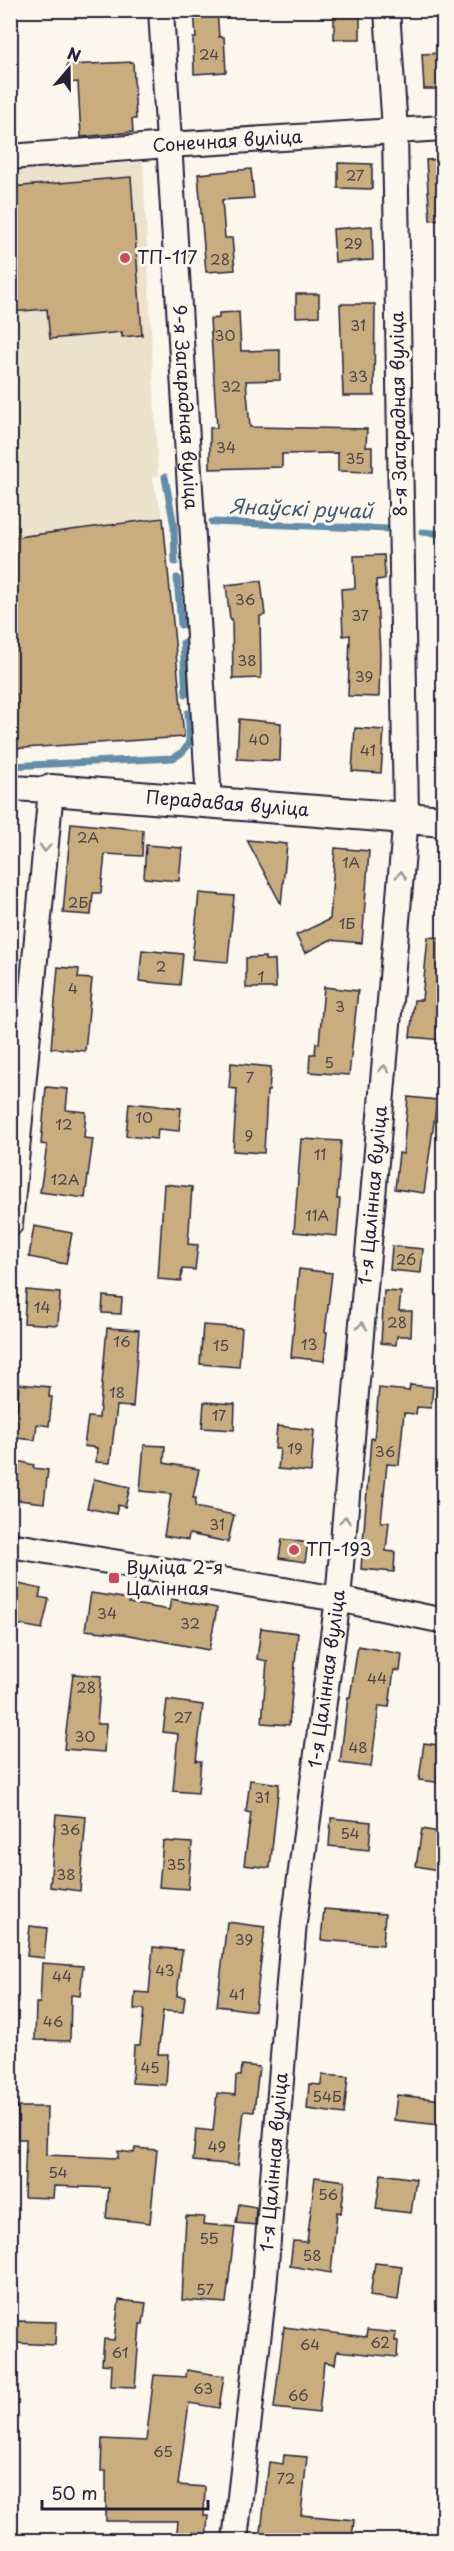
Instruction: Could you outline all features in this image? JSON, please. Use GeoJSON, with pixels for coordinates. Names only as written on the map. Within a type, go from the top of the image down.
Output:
{"type":"FeatureCollection","features":[{"type":"Feature","properties":{"kind":"street","name":"9-я Загарадная вуліца"},"geometry":{"type":"LineString","coordinates":[[161,10],[209,802]]}},
{"type":"Feature","properties":{"kind":"street","name":"8-я Загарадная вуліца"},"geometry":{"type":"LineString","coordinates":[[387,10],[395,130],[406,818]]}},
{"type":"Feature","properties":{"kind":"street","name":"Сонечная вуліца"},"geometry":{"type":"LineString","coordinates":[[10,157],[444,128]]}},
{"type":"Feature","properties":{"kind":"street","name":"Перадавая вуліца"},"geometry":{"type":"LineString","coordinates":[[10,788],[444,821]]}},
{"type":"Feature","properties":{"kind":"street"},"geometry":{"type":"LineString","coordinates":[[10,1224],[51,790]]}},
{"type":"Feature","properties":{"kind":"street","name":"1-я Цалінная вуліца"},"geometry":{"type":"LineString","coordinates":[[235,2541],[265,2277],[294,1922],[338,1599],[406,818]]}},
{"type":"Feature","properties":{"kind":"street"},"geometry":{"type":"LineString","coordinates":[[10,1545],[338,1599],[444,1621]]}},
{"type":"Feature","properties":{"kind":"shaded area"},"geometry":{"type":"Polygon","coordinates":[[[143,162],[158,476],[152,477],[163,518],[184,737],[11,749],[11,169],[143,162]]]}},
{"type":"Feature","properties":{"kind":"building"},"geometry":{"type":"Polygon","coordinates":[[[194,10],[217,10],[219,37],[224,37],[226,72],[194,74],[193,38],[196,38],[194,10]]]}},
{"type":"Feature","properties":{"kind":"building"},"geometry":{"type":"Polygon","coordinates":[[[334,11],[360,11],[360,39],[334,39],[334,11]]]}},
{"type":"Feature","properties":{"kind":"building"},"geometry":{"type":"Polygon","coordinates":[[[444,53],[444,89],[424,89],[422,54],[444,53]]]}},
{"type":"Feature","properties":{"kind":"building"},"geometry":{"type":"Polygon","coordinates":[[[133,62],[136,119],[132,119],[133,132],[81,137],[78,82],[68,83],[67,65],[133,62]]]}},
{"type":"Feature","properties":{"kind":"building"},"geometry":{"type":"Polygon","coordinates":[[[444,159],[444,219],[430,220],[426,160],[444,159]]]}},
{"type":"Feature","properties":{"kind":"building"},"geometry":{"type":"Polygon","coordinates":[[[338,163],[372,164],[372,189],[338,188],[338,163]]]}},
{"type":"Feature","properties":{"kind":"building"},"geometry":{"type":"Polygon","coordinates":[[[251,169],[254,198],[222,200],[225,238],[232,238],[235,270],[206,272],[198,174],[251,169]]]}},
{"type":"Feature","properties":{"kind":"building"},"geometry":{"type":"Polygon","coordinates":[[[131,177],[142,335],[122,337],[122,332],[50,339],[47,309],[10,312],[10,187],[131,177]]]}},
{"type":"Feature","properties":{"kind":"building"},"geometry":{"type":"Polygon","coordinates":[[[372,226],[373,260],[335,262],[333,229],[372,226]]]}},
{"type":"Feature","properties":{"kind":"building"},"geometry":{"type":"Polygon","coordinates":[[[296,294],[319,294],[319,316],[296,317],[296,294]]]}},
{"type":"Feature","properties":{"kind":"building"},"geometry":{"type":"Polygon","coordinates":[[[340,304],[375,304],[374,396],[343,396],[340,304]]]}},
{"type":"Feature","properties":{"kind":"building"},"geometry":{"type":"Polygon","coordinates":[[[239,312],[241,351],[280,350],[280,380],[246,381],[250,427],[367,429],[366,447],[372,447],[372,472],[338,471],[338,453],[282,454],[282,467],[210,469],[210,428],[217,428],[210,319],[219,318],[219,313],[239,312]]]}},
{"type":"Feature","properties":{"kind":"building"},"geometry":{"type":"Polygon","coordinates":[[[163,518],[184,737],[10,749],[10,538],[163,518]]]}},
{"type":"Feature","properties":{"kind":"building"},"geometry":{"type":"Polygon","coordinates":[[[384,555],[385,579],[376,580],[380,653],[379,697],[348,696],[350,635],[343,636],[341,589],[355,588],[354,556],[384,555]]]}},
{"type":"Feature","properties":{"kind":"building"},"geometry":{"type":"Polygon","coordinates":[[[261,581],[265,615],[260,616],[261,678],[233,679],[232,619],[230,619],[226,585],[261,581]]]}},
{"type":"Feature","properties":{"kind":"building"},"geometry":{"type":"Polygon","coordinates":[[[239,719],[281,723],[280,761],[237,759],[239,719]]]}},
{"type":"Feature","properties":{"kind":"building"},"geometry":{"type":"Polygon","coordinates":[[[355,728],[384,730],[381,773],[352,771],[355,728]]]}},
{"type":"Feature","properties":{"kind":"building"},"geometry":{"type":"Polygon","coordinates":[[[71,823],[143,830],[142,856],[105,854],[101,893],[93,893],[91,915],[63,913],[71,823]]]}},
{"type":"Feature","properties":{"kind":"building"},"geometry":{"type":"Polygon","coordinates":[[[247,840],[287,844],[281,904],[247,840]]]}},
{"type":"Feature","properties":{"kind":"building"},"geometry":{"type":"Polygon","coordinates":[[[146,845],[182,848],[179,881],[144,878],[146,845]]]}},
{"type":"Feature","properties":{"kind":"building"},"geometry":{"type":"Polygon","coordinates":[[[335,848],[369,851],[362,943],[330,940],[305,953],[296,935],[330,919],[335,848]]]}},
{"type":"Feature","properties":{"kind":"building"},"geometry":{"type":"Polygon","coordinates":[[[199,893],[234,896],[228,962],[192,959],[199,893]]]}},
{"type":"Feature","properties":{"kind":"building"},"geometry":{"type":"Polygon","coordinates":[[[428,937],[444,938],[444,1040],[410,1037],[414,1000],[422,1000],[428,937]]]}},
{"type":"Feature","properties":{"kind":"building"},"geometry":{"type":"Polygon","coordinates":[[[142,950],[183,954],[180,985],[139,981],[142,950]]]}},
{"type":"Feature","properties":{"kind":"building"},"geometry":{"type":"Polygon","coordinates":[[[265,957],[265,960],[275,960],[276,988],[246,988],[246,958],[265,957]]]}},
{"type":"Feature","properties":{"kind":"building"},"geometry":{"type":"Polygon","coordinates":[[[58,967],[79,969],[78,978],[92,979],[85,1051],[51,1048],[58,967]]]}},
{"type":"Feature","properties":{"kind":"building"},"geometry":{"type":"Polygon","coordinates":[[[324,987],[358,991],[349,1075],[309,1072],[310,1054],[315,1054],[316,1043],[319,1044],[324,987]]]}},
{"type":"Feature","properties":{"kind":"building"},"geometry":{"type":"Polygon","coordinates":[[[231,1063],[271,1067],[269,1091],[267,1091],[264,1153],[233,1151],[237,1089],[229,1088],[231,1063]]]}},
{"type":"Feature","properties":{"kind":"building"},"geometry":{"type":"Polygon","coordinates":[[[46,1087],[68,1089],[66,1110],[86,1112],[84,1138],[93,1139],[85,1198],[40,1192],[47,1145],[41,1144],[46,1087]]]}},
{"type":"Feature","properties":{"kind":"building"},"geometry":{"type":"Polygon","coordinates":[[[408,1097],[437,1100],[424,1193],[395,1189],[399,1153],[403,1154],[408,1097]]]}},
{"type":"Feature","properties":{"kind":"building"},"geometry":{"type":"Polygon","coordinates":[[[129,1103],[181,1108],[179,1131],[158,1129],[157,1139],[126,1136],[129,1103]]]}},
{"type":"Feature","properties":{"kind":"building"},"geometry":{"type":"Polygon","coordinates":[[[301,1139],[341,1141],[337,1236],[294,1232],[301,1139]]]}},
{"type":"Feature","properties":{"kind":"building"},"geometry":{"type":"Polygon","coordinates":[[[164,1184],[192,1187],[188,1244],[198,1245],[195,1270],[182,1269],[181,1281],[158,1279],[164,1184]]]}},
{"type":"Feature","properties":{"kind":"building"},"geometry":{"type":"Polygon","coordinates":[[[34,1226],[72,1233],[66,1264],[29,1257],[34,1226]]]}},
{"type":"Feature","properties":{"kind":"building"},"geometry":{"type":"Polygon","coordinates":[[[392,1246],[423,1249],[421,1273],[390,1270],[392,1246]]]}},
{"type":"Feature","properties":{"kind":"building"},"geometry":{"type":"Polygon","coordinates":[[[299,1269],[332,1273],[324,1361],[291,1357],[299,1269]]]}},
{"type":"Feature","properties":{"kind":"building"},"geometry":{"type":"Polygon","coordinates":[[[26,1290],[60,1293],[58,1325],[24,1323],[26,1290]]]}},
{"type":"Feature","properties":{"kind":"building"},"geometry":{"type":"Polygon","coordinates":[[[384,1291],[401,1292],[399,1311],[412,1311],[411,1336],[397,1336],[396,1345],[381,1343],[384,1291]]]}},
{"type":"Feature","properties":{"kind":"building"},"geometry":{"type":"Polygon","coordinates":[[[103,1296],[122,1298],[121,1314],[102,1313],[103,1296]]]}},
{"type":"Feature","properties":{"kind":"building"},"geometry":{"type":"Polygon","coordinates":[[[203,1325],[242,1328],[239,1367],[200,1364],[203,1325]]]}},
{"type":"Feature","properties":{"kind":"building"},"geometry":{"type":"Polygon","coordinates":[[[107,1328],[139,1330],[133,1407],[117,1406],[110,1463],[96,1462],[97,1448],[84,1446],[88,1417],[99,1418],[107,1328]]]}},
{"type":"Feature","properties":{"kind":"building"},"geometry":{"type":"Polygon","coordinates":[[[19,1384],[50,1387],[49,1397],[52,1397],[49,1426],[37,1424],[35,1440],[15,1438],[19,1384]]]}},
{"type":"Feature","properties":{"kind":"building"},"geometry":{"type":"Polygon","coordinates":[[[410,1385],[433,1387],[431,1408],[417,1407],[416,1414],[404,1413],[399,1465],[387,1464],[381,1522],[389,1522],[386,1551],[395,1552],[394,1572],[361,1569],[371,1438],[374,1439],[379,1388],[409,1391],[410,1385]]]}},
{"type":"Feature","properties":{"kind":"building"},"geometry":{"type":"Polygon","coordinates":[[[204,1402],[235,1404],[234,1430],[202,1428],[204,1402]]]}},
{"type":"Feature","properties":{"kind":"building"},"geometry":{"type":"Polygon","coordinates":[[[277,1426],[314,1430],[311,1472],[278,1469],[280,1449],[275,1449],[277,1426]]]}},
{"type":"Feature","properties":{"kind":"building"},"geometry":{"type":"Polygon","coordinates":[[[144,1445],[165,1446],[164,1463],[199,1469],[193,1498],[196,1498],[195,1507],[234,1515],[228,1542],[189,1534],[188,1540],[164,1536],[171,1494],[140,1491],[144,1445]]]}},
{"type":"Feature","properties":{"kind":"building"},"geometry":{"type":"Polygon","coordinates":[[[14,1460],[34,1465],[33,1468],[48,1470],[44,1503],[10,1499],[14,1460]]]}},
{"type":"Feature","properties":{"kind":"building"},"geometry":{"type":"Polygon","coordinates":[[[94,1479],[130,1487],[125,1507],[118,1505],[116,1514],[87,1508],[94,1479]]]}},
{"type":"Feature","properties":{"kind":"building","name":"ТП-193"},"geometry":{"type":"Polygon","coordinates":[[[282,1539],[308,1543],[305,1562],[279,1558],[282,1539]]]}},
{"type":"Feature","properties":{"kind":"building"},"geometry":{"type":"Polygon","coordinates":[[[10,1582],[41,1589],[39,1597],[49,1599],[42,1629],[10,1623],[10,1582]]]}},
{"type":"Feature","properties":{"kind":"building"},"geometry":{"type":"Polygon","coordinates":[[[91,1593],[129,1599],[129,1603],[169,1610],[171,1599],[217,1608],[209,1650],[124,1634],[85,1630],[91,1593]]]}},
{"type":"Feature","properties":{"kind":"building"},"geometry":{"type":"Polygon","coordinates":[[[261,1628],[298,1633],[289,1725],[262,1723],[267,1661],[257,1659],[261,1628]]]}},
{"type":"Feature","properties":{"kind":"building"},"geometry":{"type":"Polygon","coordinates":[[[358,1646],[402,1654],[400,1671],[394,1670],[389,1707],[379,1706],[371,1767],[340,1763],[348,1697],[350,1697],[358,1646]]]}},
{"type":"Feature","properties":{"kind":"building"},"geometry":{"type":"Polygon","coordinates":[[[73,1674],[101,1676],[97,1724],[106,1724],[104,1752],[64,1749],[73,1674]]]}},
{"type":"Feature","properties":{"kind":"building"},"geometry":{"type":"Polygon","coordinates":[[[167,1700],[203,1705],[196,1761],[201,1761],[198,1793],[173,1791],[178,1734],[163,1732],[167,1700]]]}},
{"type":"Feature","properties":{"kind":"building"},"geometry":{"type":"Polygon","coordinates":[[[424,1743],[444,1746],[444,1783],[419,1780],[424,1743]]]}},
{"type":"Feature","properties":{"kind":"building"},"geometry":{"type":"Polygon","coordinates":[[[250,1780],[279,1784],[270,1868],[244,1865],[251,1813],[246,1812],[250,1780]]]}},
{"type":"Feature","properties":{"kind":"building"},"geometry":{"type":"Polygon","coordinates":[[[56,1814],[86,1817],[80,1891],[50,1887],[56,1814]]]}},
{"type":"Feature","properties":{"kind":"building"},"geometry":{"type":"Polygon","coordinates":[[[331,1818],[371,1822],[369,1850],[329,1846],[331,1818]]]}},
{"type":"Feature","properties":{"kind":"building"},"geometry":{"type":"Polygon","coordinates":[[[422,1829],[444,1833],[444,1871],[416,1866],[422,1829]]]}},
{"type":"Feature","properties":{"kind":"building"},"geometry":{"type":"Polygon","coordinates":[[[163,1841],[192,1843],[188,1889],[159,1887],[163,1841]]]}},
{"type":"Feature","properties":{"kind":"building"},"geometry":{"type":"Polygon","coordinates":[[[324,1909],[385,1914],[383,1945],[321,1940],[324,1909]]]}},
{"type":"Feature","properties":{"kind":"building"},"geometry":{"type":"Polygon","coordinates":[[[227,1922],[265,1927],[255,2011],[217,2006],[227,1922]]]}},
{"type":"Feature","properties":{"kind":"building"},"geometry":{"type":"Polygon","coordinates":[[[30,1926],[47,1928],[44,1958],[27,1956],[30,1926]]]}},
{"type":"Feature","properties":{"kind":"building"},"geometry":{"type":"Polygon","coordinates":[[[153,1947],[182,1950],[177,1996],[185,1997],[183,2012],[163,2011],[158,2054],[168,2054],[166,2085],[132,2083],[134,2045],[140,2045],[144,2009],[134,2009],[135,1992],[149,1993],[153,1947]]]}},
{"type":"Feature","properties":{"kind":"building"},"geometry":{"type":"Polygon","coordinates":[[[42,1963],[83,1966],[80,1996],[71,1995],[70,2041],[35,2040],[36,2003],[40,2003],[42,1963]]]}},
{"type":"Feature","properties":{"kind":"building"},"geometry":{"type":"Polygon","coordinates":[[[242,2065],[259,2067],[254,2112],[244,2111],[238,2165],[193,2161],[196,2129],[213,2131],[217,2093],[235,2095],[236,2076],[241,2076],[242,2065]]]}},
{"type":"Feature","properties":{"kind":"building"},"geometry":{"type":"Polygon","coordinates":[[[322,2075],[348,2077],[344,2114],[307,2109],[309,2084],[321,2085],[322,2075]]]}},
{"type":"Feature","properties":{"kind":"building"},"geometry":{"type":"Polygon","coordinates":[[[397,2095],[443,2100],[440,2125],[394,2120],[397,2095]]]}},
{"type":"Feature","properties":{"kind":"building"},"geometry":{"type":"Polygon","coordinates":[[[18,2107],[47,2107],[46,2155],[118,2158],[118,2151],[134,2153],[135,2148],[157,2150],[150,2223],[106,2218],[109,2188],[54,2186],[53,2198],[24,2197],[26,2139],[18,2139],[18,2107]]]}},
{"type":"Feature","properties":{"kind":"building"},"geometry":{"type":"Polygon","coordinates":[[[381,2174],[416,2179],[411,2213],[376,2209],[381,2174]]]}},
{"type":"Feature","properties":{"kind":"building"},"geometry":{"type":"Polygon","coordinates":[[[315,2177],[345,2181],[341,2213],[337,2212],[331,2273],[290,2266],[293,2241],[307,2242],[315,2177]]]}},
{"type":"Feature","properties":{"kind":"building"},"geometry":{"type":"Polygon","coordinates":[[[239,2204],[256,2207],[255,2225],[236,2223],[239,2204]]]}},
{"type":"Feature","properties":{"kind":"building"},"geometry":{"type":"Polygon","coordinates":[[[186,2216],[204,2217],[203,2224],[235,2227],[226,2303],[182,2300],[186,2216]]]}},
{"type":"Feature","properties":{"kind":"building"},"geometry":{"type":"Polygon","coordinates":[[[375,2263],[402,2266],[398,2300],[370,2296],[375,2263]]]}},
{"type":"Feature","properties":{"kind":"building"},"geometry":{"type":"Polygon","coordinates":[[[119,2300],[146,2303],[143,2324],[140,2324],[135,2387],[111,2386],[112,2365],[102,2364],[104,2339],[114,2340],[119,2300]]]}},
{"type":"Feature","properties":{"kind":"building"},"geometry":{"type":"Polygon","coordinates":[[[15,2321],[56,2322],[55,2345],[14,2343],[15,2321]]]}},
{"type":"Feature","properties":{"kind":"building"},"geometry":{"type":"Polygon","coordinates":[[[284,2327],[366,2337],[367,2330],[396,2333],[397,2357],[337,2351],[335,2364],[324,2362],[319,2413],[274,2408],[284,2327]]]}},
{"type":"Feature","properties":{"kind":"building"},"geometry":{"type":"Polygon","coordinates":[[[187,2370],[224,2376],[219,2408],[189,2403],[178,2485],[205,2487],[204,2516],[208,2516],[206,2541],[176,2541],[178,2521],[106,2521],[106,2471],[101,2471],[102,2439],[146,2441],[154,2375],[186,2377],[187,2370]]]}},
{"type":"Feature","properties":{"kind":"building"},"geometry":{"type":"Polygon","coordinates":[[[284,2455],[307,2457],[301,2515],[354,2520],[352,2539],[299,2535],[298,2541],[260,2541],[269,2462],[283,2464],[284,2455]]]}},
{"type":"Feature","properties":{"kind":"waterway","name":"Янаўскі ручай"},"geometry":{"type":"LineString","coordinates":[[165,477],[174,526],[175,562]]}},
{"type":"Feature","properties":{"kind":"waterway","name":"Янаўскі ручай"},"geometry":{"type":"LineString","coordinates":[[212,522],[389,529]]}},
{"type":"Feature","properties":{"kind":"waterway","name":"Янаўскі ручай"},"geometry":{"type":"LineString","coordinates":[[422,532],[444,534]]}},
{"type":"Feature","properties":{"kind":"waterway"},"geometry":{"type":"LineString","coordinates":[[177,578],[181,625]]}},
{"type":"Feature","properties":{"kind":"waterway"},"geometry":{"type":"LineString","coordinates":[[183,643],[186,694]]}},
{"type":"Feature","properties":{"kind":"waterway"},"geometry":{"type":"LineString","coordinates":[[10,766],[173,758],[185,750],[188,745],[188,713]]}},
{"type":"Feature","properties":{"kind":"place","name":"ТП-117"},"geometry":{"type":"Point","coordinates":[125,258]}},
{"type":"Feature","properties":{"kind":"place","name":"ТП-193"},"geometry":{"type":"Point","coordinates":[294,1550]}},
{"type":"Feature","properties":{"kind":"place","name":"Вуліца 2-я Цалінная"},"geometry":{"type":"Point","coordinates":[114,1578]}}]}
